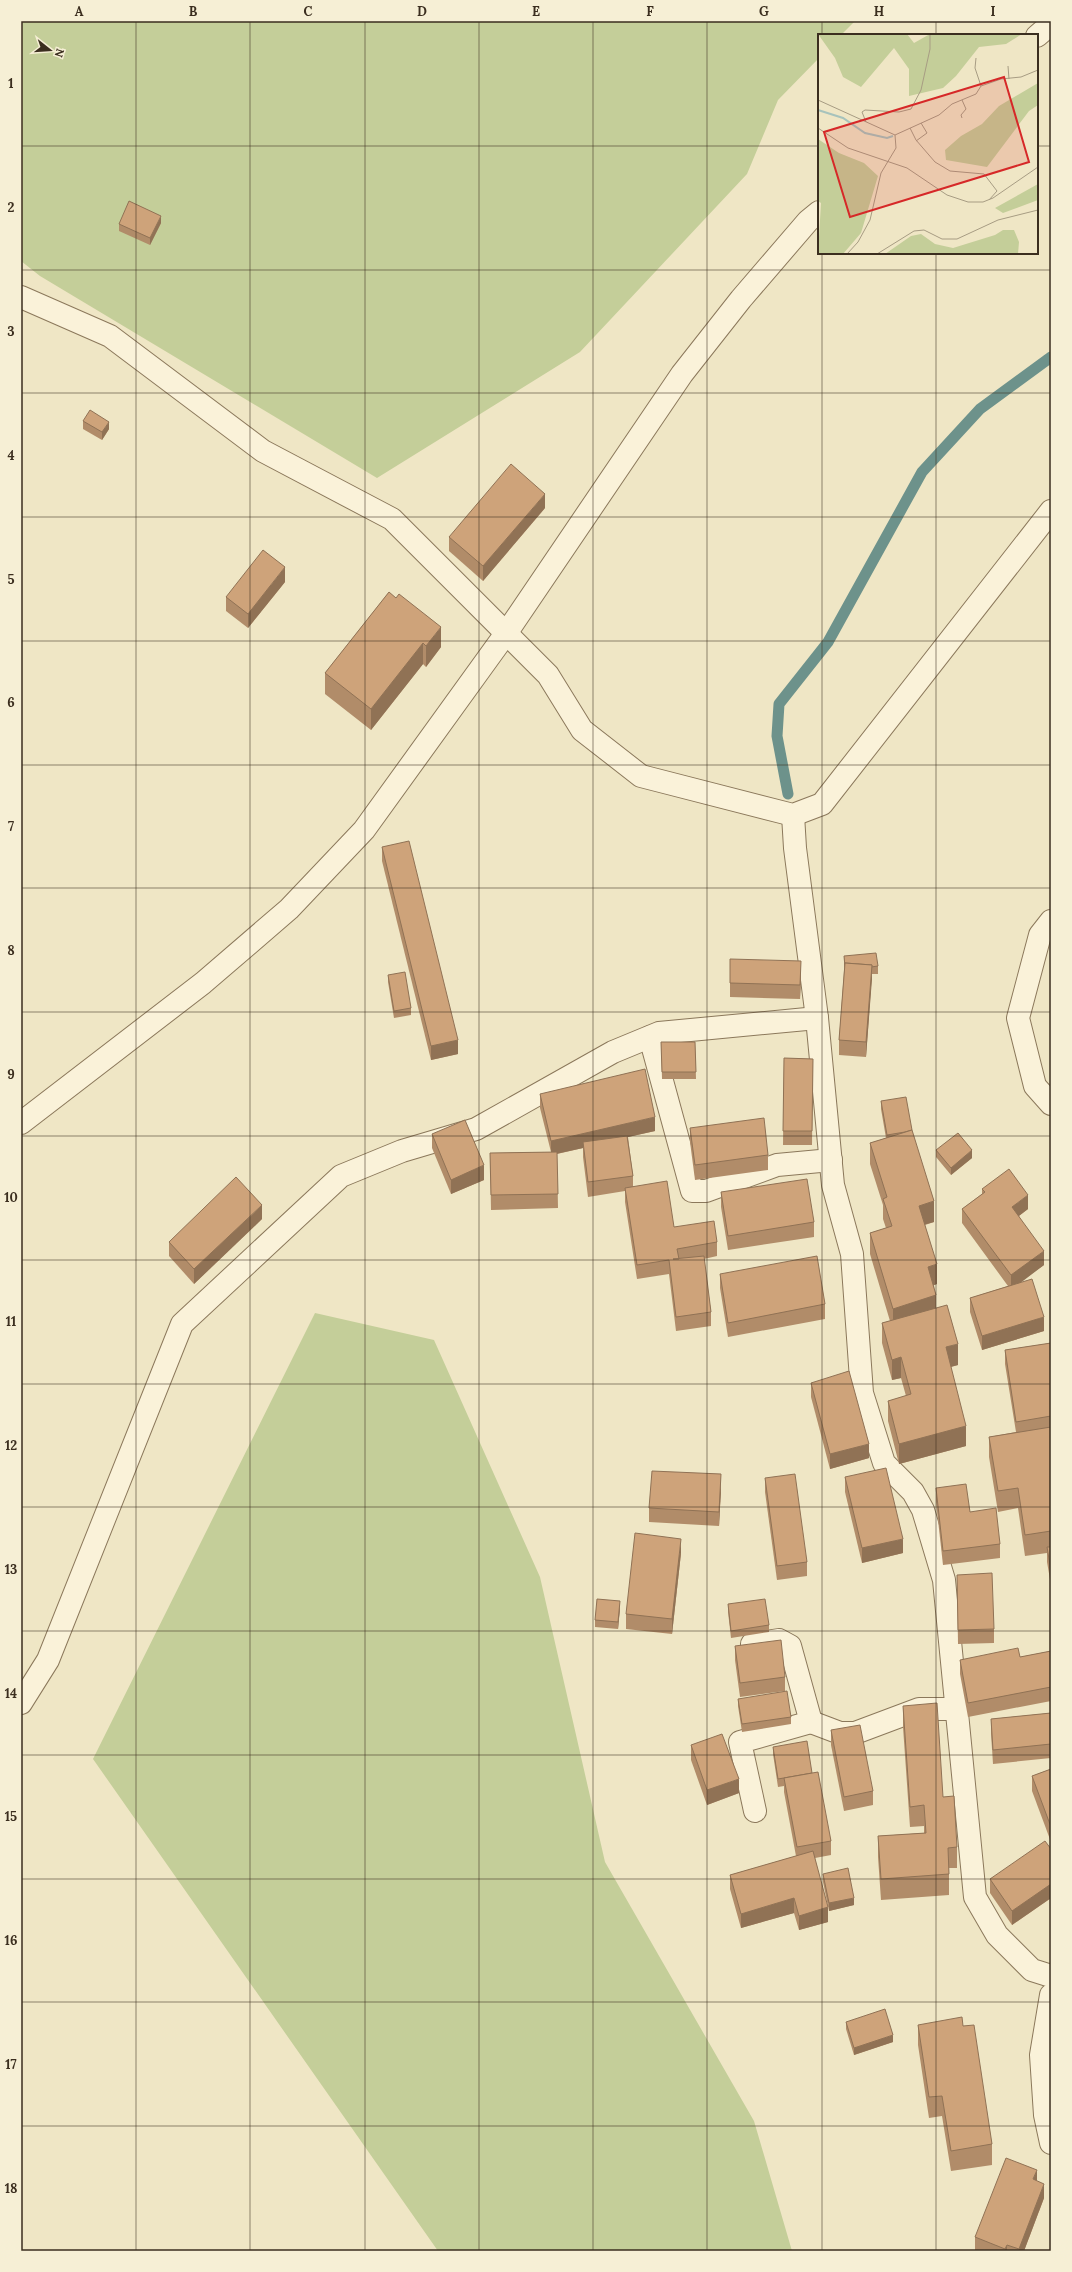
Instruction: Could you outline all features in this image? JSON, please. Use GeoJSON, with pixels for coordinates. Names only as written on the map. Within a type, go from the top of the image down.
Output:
{"type":"FeatureCollection","features":[{"type":"Feature","properties":{"kind":"street"},"geometry":{"type":"LineString","coordinates":[[1038,35],[1051,24]]}},
{"type":"Feature","properties":{"kind":"street"},"geometry":{"type":"LineString","coordinates":[[21,1123],[203,983],[290,909],[364,830],[507,632],[682,374],[741,299],[808,221],[818,213]]}},
{"type":"Feature","properties":{"kind":"street"},"geometry":{"type":"LineString","coordinates":[[21,297],[110,336],[263,451],[392,519],[507,632],[548,675],[582,730],[641,776],[793,815],[822,804],[1048,518]]}},
{"type":"Feature","properties":{"kind":"street"},"geometry":{"type":"LineString","coordinates":[[793,815],[795,848],[817,1018],[833,1185],[852,1254],[862,1393],[884,1464],[913,1492],[923,1510],[944,1580],[975,1897],[997,1935],[1032,1970],[1051,1976]]}},
{"type":"Feature","properties":{"kind":"street"},"geometry":{"type":"LineString","coordinates":[[1051,921],[1040,935],[1018,1018],[1035,1086],[1051,1104]]}},
{"type":"Feature","properties":{"kind":"street"},"geometry":{"type":"LineString","coordinates":[[21,1703],[48,1660],[182,1324],[341,1176],[402,1151],[476,1129],[613,1052],[659,1034],[817,1018]]}},
{"type":"Feature","properties":{"kind":"street"},"geometry":{"type":"LineString","coordinates":[[650,1037],[692,1191],[706,1191],[777,1165],[831,1160]]}},
{"type":"Feature","properties":{"kind":"street"},"geometry":{"type":"LineString","coordinates":[[747,1645],[779,1640],[790,1646],[811,1722]]}},
{"type":"Feature","properties":{"kind":"street"},"geometry":{"type":"LineString","coordinates":[[755,1811],[740,1742],[811,1722],[840,1733],[855,1733],[919,1709],[956,1709]]}},
{"type":"Feature","properties":{"kind":"street"},"geometry":{"type":"LineString","coordinates":[[1051,1995],[1041,2055],[1044,2115],[1051,2143]]}},
{"type":"Feature","properties":{"kind":"green space"},"geometry":{"type":"Polygon","coordinates":[[[21,21],[855,21],[842,34],[818,34],[818,59],[778,100],[747,174],[580,352],[377,478],[40,276],[21,261],[21,21]]]}},
{"type":"Feature","properties":{"kind":"green space"},"geometry":{"type":"Polygon","coordinates":[[[315,1313],[434,1340],[540,1577],[605,1862],[754,2121],[792,2251],[438,2251],[93,1759],[315,1313]]]}},
{"type":"Feature","properties":{"kind":"building"},"geometry":{"type":"Polygon","coordinates":[[[129,201],[161,216],[150,238],[119,224],[129,201]]]}},
{"type":"Feature","properties":{"kind":"building"},"geometry":{"type":"Polygon","coordinates":[[[90,410],[109,422],[102,432],[83,421],[90,410]]]}},
{"type":"Feature","properties":{"kind":"building"},"geometry":{"type":"Polygon","coordinates":[[[511,464],[545,494],[483,566],[449,537],[511,464]]]}},
{"type":"Feature","properties":{"kind":"building"},"geometry":{"type":"Polygon","coordinates":[[[263,550],[285,567],[248,614],[226,597],[263,550]]]}},
{"type":"Feature","properties":{"kind":"building"},"geometry":{"type":"Polygon","coordinates":[[[389,592],[396,598],[399,594],[441,627],[426,646],[423,643],[371,709],[325,673],[389,592]]]}},
{"type":"Feature","properties":{"kind":"building"},"geometry":{"type":"Polygon","coordinates":[[[409,841],[458,1040],[431,1046],[382,847],[409,841]]]}},
{"type":"Feature","properties":{"kind":"building"},"geometry":{"type":"Polygon","coordinates":[[[876,953],[878,966],[871,967],[872,965],[845,963],[845,967],[844,956],[876,953]]]}},
{"type":"Feature","properties":{"kind":"building"},"geometry":{"type":"Polygon","coordinates":[[[730,959],[801,961],[800,985],[730,983],[730,959]]]}},
{"type":"Feature","properties":{"kind":"building"},"geometry":{"type":"Polygon","coordinates":[[[845,963],[872,965],[866,1042],[839,1040],[845,963]]]}},
{"type":"Feature","properties":{"kind":"building"},"geometry":{"type":"Polygon","coordinates":[[[405,972],[411,1008],[394,1011],[388,975],[405,972]]]}},
{"type":"Feature","properties":{"kind":"building"},"geometry":{"type":"Polygon","coordinates":[[[661,1042],[695,1042],[696,1072],[662,1072],[661,1042]]]}},
{"type":"Feature","properties":{"kind":"building"},"geometry":{"type":"Polygon","coordinates":[[[784,1058],[813,1059],[812,1131],[783,1131],[784,1058]]]}},
{"type":"Feature","properties":{"kind":"building"},"geometry":{"type":"Polygon","coordinates":[[[645,1069],[655,1117],[551,1141],[540,1094],[645,1069]]]}},
{"type":"Feature","properties":{"kind":"building"},"geometry":{"type":"Polygon","coordinates":[[[906,1097],[912,1130],[887,1135],[881,1101],[906,1097]]]}},
{"type":"Feature","properties":{"kind":"building"},"geometry":{"type":"Polygon","coordinates":[[[764,1118],[768,1155],[695,1165],[690,1128],[764,1118]]]}},
{"type":"Feature","properties":{"kind":"building"},"geometry":{"type":"Polygon","coordinates":[[[465,1120],[484,1165],[451,1180],[432,1134],[465,1120]]]}},
{"type":"Feature","properties":{"kind":"building"},"geometry":{"type":"Polygon","coordinates":[[[912,1130],[934,1201],[919,1206],[937,1264],[928,1267],[936,1295],[893,1309],[870,1233],[892,1226],[883,1199],[887,1197],[870,1143],[912,1130]]]}},
{"type":"Feature","properties":{"kind":"building"},"geometry":{"type":"Polygon","coordinates":[[[958,1133],[972,1150],[951,1168],[936,1150],[958,1133]]]}},
{"type":"Feature","properties":{"kind":"building"},"geometry":{"type":"Polygon","coordinates":[[[627,1136],[633,1176],[588,1182],[583,1142],[627,1136]]]}},
{"type":"Feature","properties":{"kind":"building"},"geometry":{"type":"Polygon","coordinates":[[[557,1152],[558,1194],[491,1195],[490,1153],[557,1152]]]}},
{"type":"Feature","properties":{"kind":"building"},"geometry":{"type":"Polygon","coordinates":[[[1009,1169],[1028,1195],[1012,1207],[1044,1251],[1011,1275],[962,1209],[985,1192],[982,1189],[1009,1169]]]}},
{"type":"Feature","properties":{"kind":"building"},"geometry":{"type":"Polygon","coordinates":[[[236,1177],[262,1205],[194,1269],[169,1242],[236,1177]]]}},
{"type":"Feature","properties":{"kind":"building"},"geometry":{"type":"Polygon","coordinates":[[[807,1179],[814,1222],[728,1236],[721,1192],[807,1179]]]}},
{"type":"Feature","properties":{"kind":"building"},"geometry":{"type":"Polygon","coordinates":[[[667,1181],[674,1227],[714,1221],[717,1242],[677,1249],[679,1258],[704,1256],[711,1312],[676,1317],[669,1260],[637,1265],[625,1188],[667,1181]]]}},
{"type":"Feature","properties":{"kind":"building"},"geometry":{"type":"Polygon","coordinates":[[[817,1256],[825,1304],[728,1323],[720,1274],[817,1256]]]}},
{"type":"Feature","properties":{"kind":"building"},"geometry":{"type":"Polygon","coordinates":[[[1032,1279],[1044,1317],[982,1336],[970,1298],[1032,1279]]]}},
{"type":"Feature","properties":{"kind":"building"},"geometry":{"type":"Polygon","coordinates":[[[947,1305],[958,1344],[946,1347],[966,1426],[899,1444],[888,1401],[911,1394],[901,1357],[892,1360],[882,1323],[947,1305]]]}},
{"type":"Feature","properties":{"kind":"building"},"geometry":{"type":"Polygon","coordinates":[[[1051,1343],[1051,1416],[1016,1422],[1005,1350],[1051,1343]]]}},
{"type":"Feature","properties":{"kind":"building"},"geometry":{"type":"Polygon","coordinates":[[[849,1371],[869,1444],[830,1454],[811,1383],[849,1371]]]}},
{"type":"Feature","properties":{"kind":"building"},"geometry":{"type":"Polygon","coordinates":[[[1051,1427],[1051,1531],[1025,1535],[1018,1488],[998,1491],[989,1437],[1051,1427]]]}},
{"type":"Feature","properties":{"kind":"building"},"geometry":{"type":"Polygon","coordinates":[[[886,1468],[903,1539],[862,1548],[845,1477],[886,1468]]]}},
{"type":"Feature","properties":{"kind":"building"},"geometry":{"type":"Polygon","coordinates":[[[652,1471],[721,1474],[719,1512],[649,1508],[652,1471]]]}},
{"type":"Feature","properties":{"kind":"building"},"geometry":{"type":"Polygon","coordinates":[[[795,1474],[807,1562],[777,1566],[765,1478],[795,1474]]]}},
{"type":"Feature","properties":{"kind":"building"},"geometry":{"type":"Polygon","coordinates":[[[966,1484],[970,1512],[996,1508],[1000,1544],[943,1551],[936,1488],[966,1484]]]}},
{"type":"Feature","properties":{"kind":"building"},"geometry":{"type":"Polygon","coordinates":[[[635,1533],[681,1539],[672,1619],[626,1614],[635,1533]]]}},
{"type":"Feature","properties":{"kind":"building"},"geometry":{"type":"Polygon","coordinates":[[[1047,1547],[1051,1547],[1051,1571],[1047,1547]]]}},
{"type":"Feature","properties":{"kind":"building"},"geometry":{"type":"Polygon","coordinates":[[[992,1573],[994,1629],[958,1630],[957,1575],[992,1573]]]}},
{"type":"Feature","properties":{"kind":"building"},"geometry":{"type":"Polygon","coordinates":[[[597,1599],[620,1601],[618,1622],[595,1620],[597,1599]]]}},
{"type":"Feature","properties":{"kind":"building"},"geometry":{"type":"Polygon","coordinates":[[[765,1599],[769,1625],[731,1631],[728,1604],[765,1599]]]}},
{"type":"Feature","properties":{"kind":"building"},"geometry":{"type":"Polygon","coordinates":[[[781,1640],[785,1677],[740,1683],[735,1646],[781,1640]]]}},
{"type":"Feature","properties":{"kind":"building"},"geometry":{"type":"Polygon","coordinates":[[[1018,1648],[1020,1657],[1051,1651],[1051,1687],[968,1703],[960,1660],[1018,1648]]]}},
{"type":"Feature","properties":{"kind":"building"},"geometry":{"type":"Polygon","coordinates":[[[787,1691],[791,1717],[742,1724],[738,1699],[787,1691]]]}},
{"type":"Feature","properties":{"kind":"building"},"geometry":{"type":"Polygon","coordinates":[[[937,1703],[943,1797],[954,1796],[957,1847],[948,1848],[949,1874],[881,1879],[878,1836],[926,1833],[924,1805],[910,1807],[903,1706],[937,1703]]]}},
{"type":"Feature","properties":{"kind":"building"},"geometry":{"type":"Polygon","coordinates":[[[1051,1713],[1051,1744],[993,1750],[991,1719],[1051,1713]]]}},
{"type":"Feature","properties":{"kind":"building"},"geometry":{"type":"Polygon","coordinates":[[[860,1725],[873,1791],[844,1797],[831,1730],[860,1725]]]}},
{"type":"Feature","properties":{"kind":"building"},"geometry":{"type":"Polygon","coordinates":[[[722,1734],[739,1779],[707,1790],[691,1745],[722,1734]]]}},
{"type":"Feature","properties":{"kind":"building"},"geometry":{"type":"Polygon","coordinates":[[[807,1741],[812,1773],[778,1779],[773,1747],[807,1741]]]}},
{"type":"Feature","properties":{"kind":"building"},"geometry":{"type":"Polygon","coordinates":[[[1051,1769],[1051,1827],[1032,1776],[1051,1769]]]}},
{"type":"Feature","properties":{"kind":"building"},"geometry":{"type":"Polygon","coordinates":[[[818,1772],[831,1841],[797,1847],[784,1778],[818,1772]]]}},
{"type":"Feature","properties":{"kind":"building"},"geometry":{"type":"Polygon","coordinates":[[[1045,1841],[1051,1849],[1051,1884],[1012,1911],[990,1879],[1045,1841]]]}},
{"type":"Feature","properties":{"kind":"building"},"geometry":{"type":"Polygon","coordinates":[[[813,1851],[828,1907],[799,1916],[794,1898],[741,1914],[730,1875],[813,1851]]]}},
{"type":"Feature","properties":{"kind":"building"},"geometry":{"type":"Polygon","coordinates":[[[848,1868],[854,1898],[829,1903],[823,1874],[848,1868]]]}},
{"type":"Feature","properties":{"kind":"building"},"geometry":{"type":"Polygon","coordinates":[[[885,2009],[893,2035],[854,2048],[846,2022],[885,2009]]]}},
{"type":"Feature","properties":{"kind":"building"},"geometry":{"type":"Polygon","coordinates":[[[962,2017],[963,2026],[974,2025],[992,2144],[951,2151],[942,2096],[929,2097],[918,2025],[962,2017]]]}},
{"type":"Feature","properties":{"kind":"building"},"geometry":{"type":"Polygon","coordinates":[[[1006,2158],[1037,2170],[1033,2179],[1044,2184],[1019,2249],[1007,2245],[1005,2249],[975,2237],[1006,2158]]]}},
{"type":"Feature","properties":{"kind":"waterway"},"geometry":{"type":"LineString","coordinates":[[788,794],[777,736],[779,704],[828,642],[922,472],[980,409],[1051,357]]}}]}
